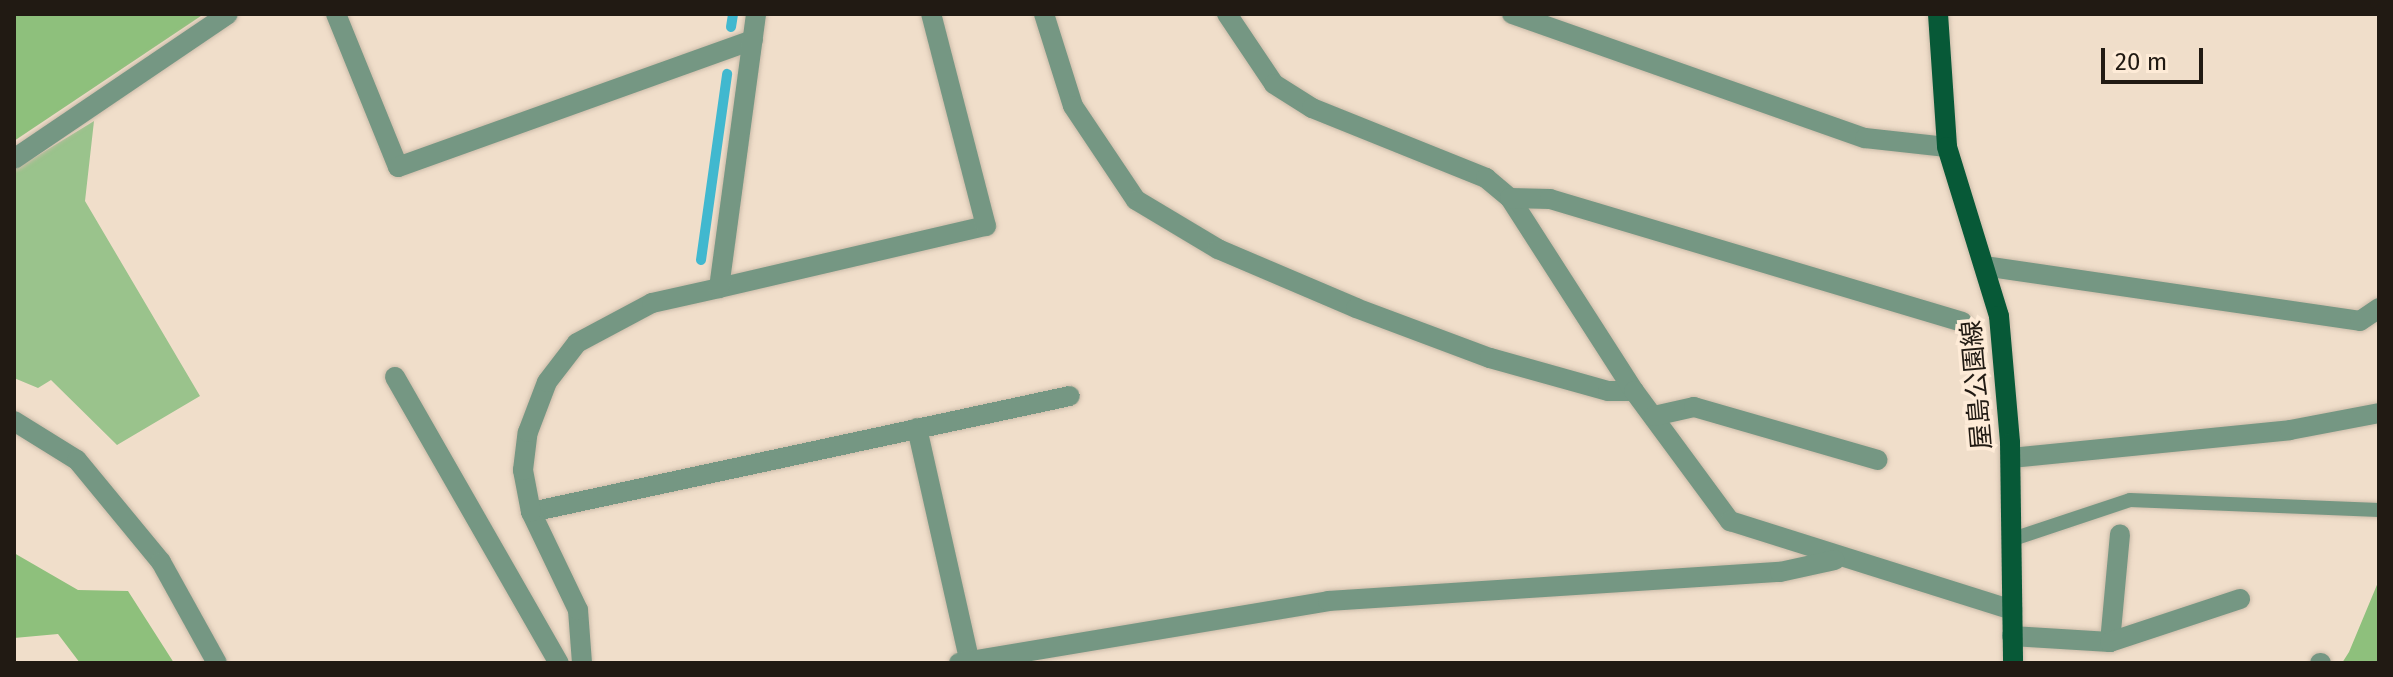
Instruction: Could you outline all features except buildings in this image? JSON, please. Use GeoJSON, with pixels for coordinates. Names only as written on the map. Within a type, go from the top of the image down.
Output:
{"type":"FeatureCollection","features":[{"type":"Feature","properties":{"kind":"main road","name":"屋島公園線"},"geometry":{"type":"LineString","coordinates":[[1938,14],[1947,147],[1999,316],[2011,458],[2013,663]]}},
{"type":"Feature","properties":{"kind":"street"},"geometry":{"type":"LineString","coordinates":[[14,159],[228,14],[241,14]]}},
{"type":"Feature","properties":{"kind":"street"},"geometry":{"type":"LineString","coordinates":[[336,14],[398,167],[753,40]]}},
{"type":"Feature","properties":{"kind":"street"},"geometry":{"type":"LineString","coordinates":[[719,288],[756,14]]}},
{"type":"Feature","properties":{"kind":"street"},"geometry":{"type":"LineString","coordinates":[[582,663],[578,610],[531,512],[523,470],[528,432],[547,382],[577,343],[652,303],[986,226],[931,14]]}},
{"type":"Feature","properties":{"kind":"street"},"geometry":{"type":"LineString","coordinates":[[1044,14],[1073,106],[1136,200],[1218,249],[1356,308],[1490,358],[1608,391],[1634,391]]}},
{"type":"Feature","properties":{"kind":"street"},"geometry":{"type":"LineString","coordinates":[[1227,14],[1274,84],[1312,108],[1486,178],[1510,198],[1634,391],[1730,521],[1835,560],[1992,598],[2012,610]]}},
{"type":"Feature","properties":{"kind":"street"},"geometry":{"type":"LineString","coordinates":[[1512,14],[1865,138],[1947,147]]}},
{"type":"Feature","properties":{"kind":"street"},"geometry":{"type":"LineString","coordinates":[[1510,198],[1550,199],[1962,322]]}},
{"type":"Feature","properties":{"kind":"street"},"geometry":{"type":"LineString","coordinates":[[1984,266],[2360,321],[2379,308]]}},
{"type":"Feature","properties":{"kind":"street"},"geometry":{"type":"LineString","coordinates":[[395,377],[559,663]]}},
{"type":"Feature","properties":{"kind":"street"},"geometry":{"type":"LineString","coordinates":[[531,512],[1070,396]]}},
{"type":"Feature","properties":{"kind":"street"},"geometry":{"type":"LineString","coordinates":[[1654,416],[1694,407],[1878,460]]}},
{"type":"Feature","properties":{"kind":"street"},"geometry":{"type":"LineString","coordinates":[[2011,458],[2290,430],[2379,413]]}},
{"type":"Feature","properties":{"kind":"street"},"geometry":{"type":"LineString","coordinates":[[14,421],[87,472],[161,562],[217,663]]}},
{"type":"Feature","properties":{"kind":"street"},"geometry":{"type":"LineString","coordinates":[[917,428],[966,662],[1328,601],[1780,572],[1835,560]]}},
{"type":"Feature","properties":{"kind":"street"},"geometry":{"type":"LineString","coordinates":[[2110,642],[2120,534]]}},
{"type":"Feature","properties":{"kind":"street"},"geometry":{"type":"LineString","coordinates":[[2012,636],[2110,642],[2240,599]]}},
{"type":"Feature","properties":{"kind":"lane"},"geometry":{"type":"LineString","coordinates":[[2013,539],[2130,500],[2379,510]]}},
{"type":"Feature","properties":{"kind":"green space"},"geometry":{"type":"Polygon","coordinates":[[[14,14],[204,14],[14,141],[14,14]]]}},
{"type":"Feature","properties":{"kind":"green space"},"geometry":{"type":"Polygon","coordinates":[[[94,121],[85,201],[200,396],[117,445],[51,380],[38,388],[14,378],[14,170],[94,121]]]}},
{"type":"Feature","properties":{"kind":"green space"},"geometry":{"type":"Polygon","coordinates":[[[14,553],[78,590],[128,591],[174,663],[80,663],[58,634],[14,638],[14,553]]]}},
{"type":"Feature","properties":{"kind":"green space"},"geometry":{"type":"Polygon","coordinates":[[[2379,580],[2379,663],[2342,663],[2349,652],[2379,580]]]}},
{"type":"Feature","properties":{"kind":"waterway"},"geometry":{"type":"LineString","coordinates":[[731,27],[733,14]]}},
{"type":"Feature","properties":{"kind":"waterway"},"geometry":{"type":"LineString","coordinates":[[701,260],[727,74]]}}]}
